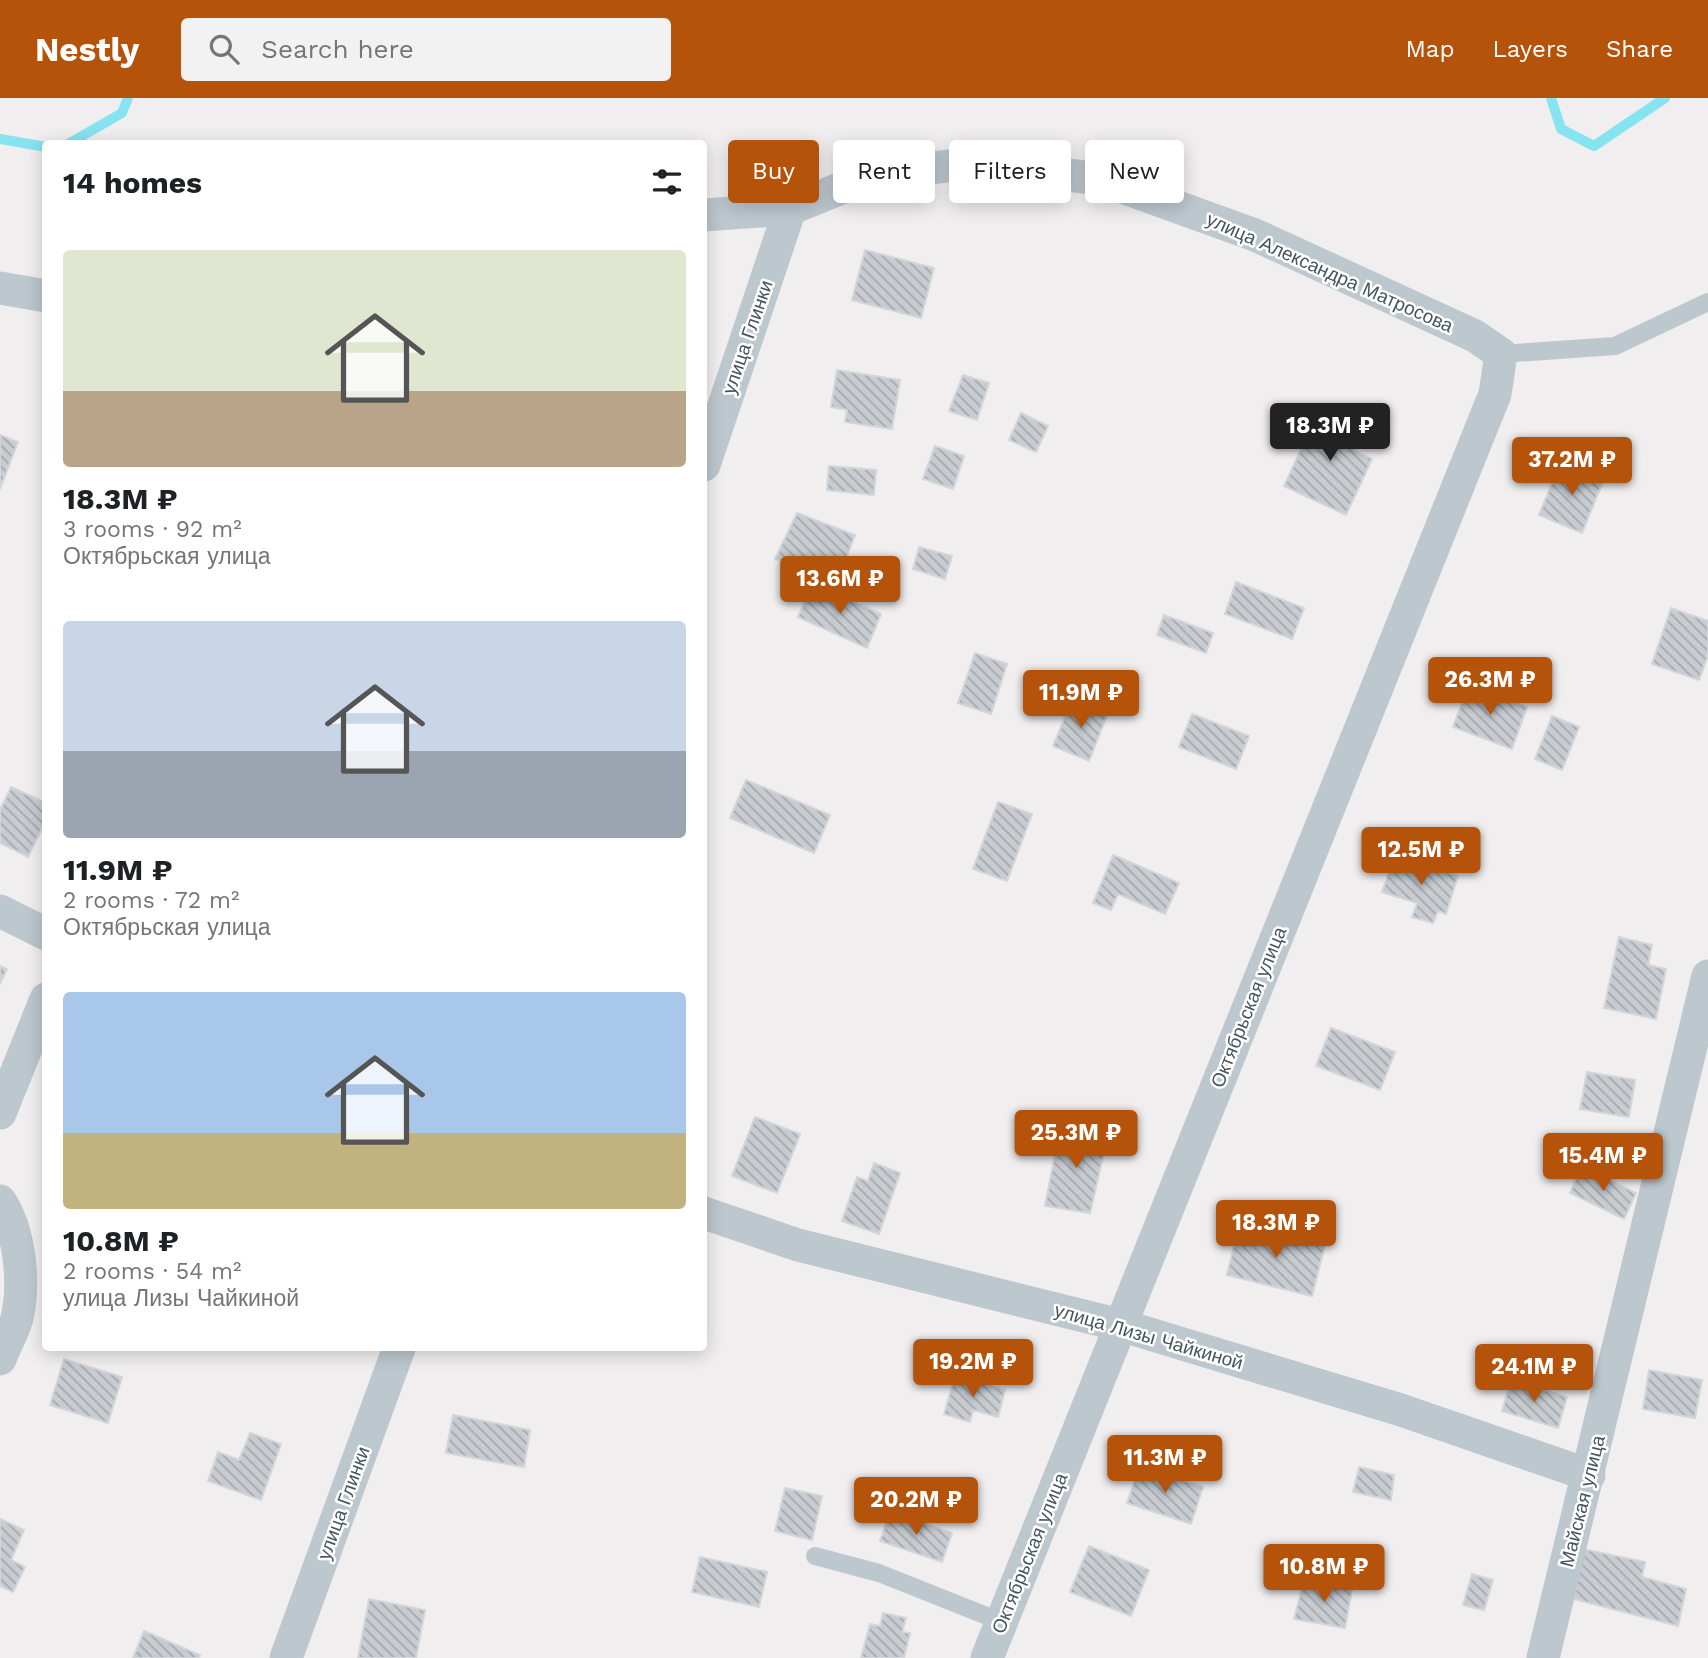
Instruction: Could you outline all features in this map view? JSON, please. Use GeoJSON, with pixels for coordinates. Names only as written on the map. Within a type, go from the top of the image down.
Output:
{"type":"FeatureCollection","features":[{"type":"Feature","properties":{"kind":"street","name":"улица Александра Матросова"},"geometry":{"type":"LineString","coordinates":[[707,215],[790,209],[871,176],[970,163],[1100,179],[1255,234],[1475,336],[1501,354]]}},
{"type":"Feature","properties":{"kind":"street","name":"улица Глинки"},"geometry":{"type":"LineString","coordinates":[[707,456],[790,209]]}},
{"type":"Feature","properties":{"kind":"street"},"geometry":{"type":"LineString","coordinates":[[0,288],[42,295]]}},
{"type":"Feature","properties":{"kind":"street","name":"Октябрьская улица"},"geometry":{"type":"LineString","coordinates":[[987,1658],[1495,394],[1501,354]]}},
{"type":"Feature","properties":{"kind":"street"},"geometry":{"type":"LineString","coordinates":[[0,911],[42,932]]}},
{"type":"Feature","properties":{"kind":"street","name":"Майская улица"},"geometry":{"type":"LineString","coordinates":[[1543,1658],[1708,976]]}},
{"type":"Feature","properties":{"kind":"street"},"geometry":{"type":"LineString","coordinates":[[0,1114],[42,1009]]}},
{"type":"Feature","properties":{"kind":"street"},"geometry":{"type":"LineString","coordinates":[[0,1201],[8,1213],[21,1270],[17,1318],[0,1359]]}},
{"type":"Feature","properties":{"kind":"street","name":"улица Лизы Чайкиной"},"geometry":{"type":"LineString","coordinates":[[707,1214],[798,1245],[1120,1325],[1401,1410],[1589,1475]]}},
{"type":"Feature","properties":{"kind":"street","name":"улица Глинки"},"geometry":{"type":"LineString","coordinates":[[286,1658],[398,1351]]}},
{"type":"Feature","properties":{"kind":"lane"},"geometry":{"type":"LineString","coordinates":[[1501,354],[1615,346],[1708,302]]}},
{"type":"Feature","properties":{"kind":"lane"},"geometry":{"type":"LineString","coordinates":[[815,1556],[879,1573],[1002,1622]]}},
{"type":"Feature","properties":{"kind":"building"},"geometry":{"type":"Polygon","coordinates":[[[865,250],[934,268],[921,318],[852,300],[865,250]]]}},
{"type":"Feature","properties":{"kind":"building"},"geometry":{"type":"Polygon","coordinates":[[[837,370],[900,380],[892,429],[845,422],[847,410],[831,407],[837,370]]]}},
{"type":"Feature","properties":{"kind":"building"},"geometry":{"type":"Polygon","coordinates":[[[963,375],[989,383],[977,420],[949,411],[963,375]]]}},
{"type":"Feature","properties":{"kind":"building"},"geometry":{"type":"Polygon","coordinates":[[[1320,408],[1364,429],[1354,451],[1372,459],[1346,515],[1284,486],[1320,408]]]}},
{"type":"Feature","properties":{"kind":"building"},"geometry":{"type":"Polygon","coordinates":[[[1021,413],[1048,426],[1036,452],[1009,440],[1021,413]]]}},
{"type":"Feature","properties":{"kind":"building"},"geometry":{"type":"Polygon","coordinates":[[[0,435],[18,442],[0,489],[0,435]]]}},
{"type":"Feature","properties":{"kind":"building"},"geometry":{"type":"Polygon","coordinates":[[[935,446],[964,456],[953,489],[923,479],[935,446]]]}},
{"type":"Feature","properties":{"kind":"building"},"geometry":{"type":"Polygon","coordinates":[[[1561,461],[1604,479],[1582,533],[1539,515],[1561,461]]]}},
{"type":"Feature","properties":{"kind":"building"},"geometry":{"type":"Polygon","coordinates":[[[829,466],[876,470],[874,495],[827,490],[829,466]]]}},
{"type":"Feature","properties":{"kind":"building"},"geometry":{"type":"Polygon","coordinates":[[[797,513],[855,535],[836,584],[775,559],[797,513]]]}},
{"type":"Feature","properties":{"kind":"building"},"geometry":{"type":"Polygon","coordinates":[[[919,547],[952,556],[945,579],[913,569],[919,547]]]}},
{"type":"Feature","properties":{"kind":"building"},"geometry":{"type":"Polygon","coordinates":[[[1236,582],[1304,608],[1292,639],[1225,614],[1236,582]]]}},
{"type":"Feature","properties":{"kind":"building"},"geometry":{"type":"Polygon","coordinates":[[[812,584],[881,614],[867,648],[798,617],[812,584]]]}},
{"type":"Feature","properties":{"kind":"building"},"geometry":{"type":"Polygon","coordinates":[[[1671,608],[1708,621],[1708,655],[1699,680],[1652,664],[1671,608]]]}},
{"type":"Feature","properties":{"kind":"building"},"geometry":{"type":"Polygon","coordinates":[[[1164,615],[1213,633],[1206,653],[1157,635],[1164,615]]]}},
{"type":"Feature","properties":{"kind":"building"},"geometry":{"type":"Polygon","coordinates":[[[975,653],[1007,664],[991,714],[958,703],[975,653]]]}},
{"type":"Feature","properties":{"kind":"building"},"geometry":{"type":"Polygon","coordinates":[[[1469,685],[1527,707],[1512,749],[1453,727],[1469,685]]]}},
{"type":"Feature","properties":{"kind":"building"},"geometry":{"type":"Polygon","coordinates":[[[1073,698],[1108,713],[1089,761],[1053,746],[1073,698]]]}},
{"type":"Feature","properties":{"kind":"building"},"geometry":{"type":"Polygon","coordinates":[[[1192,714],[1249,736],[1236,769],[1179,747],[1192,714]]]}},
{"type":"Feature","properties":{"kind":"building"},"geometry":{"type":"Polygon","coordinates":[[[1552,716],[1579,727],[1562,770],[1535,759],[1552,716]]]}},
{"type":"Feature","properties":{"kind":"building"},"geometry":{"type":"Polygon","coordinates":[[[746,780],[830,815],[814,853],[730,818],[746,780]]]}},
{"type":"Feature","properties":{"kind":"building"},"geometry":{"type":"Polygon","coordinates":[[[11,787],[42,801],[42,828],[28,857],[0,843],[0,810],[11,787]]]}},
{"type":"Feature","properties":{"kind":"building"},"geometry":{"type":"Polygon","coordinates":[[[998,802],[1032,814],[1007,881],[973,869],[998,802]]]}},
{"type":"Feature","properties":{"kind":"building"},"geometry":{"type":"Polygon","coordinates":[[[1113,855],[1179,883],[1165,914],[1118,894],[1111,910],[1093,903],[1113,855]]]}},
{"type":"Feature","properties":{"kind":"building"},"geometry":{"type":"Polygon","coordinates":[[[1395,855],[1458,876],[1446,914],[1438,911],[1433,923],[1412,917],[1417,903],[1382,892],[1395,855]]]}},
{"type":"Feature","properties":{"kind":"building"},"geometry":{"type":"Polygon","coordinates":[[[1619,937],[1652,945],[1648,965],[1666,969],[1656,1019],[1604,1008],[1619,937]]]}},
{"type":"Feature","properties":{"kind":"building"},"geometry":{"type":"Polygon","coordinates":[[[0,966],[7,969],[0,984],[0,966]]]}},
{"type":"Feature","properties":{"kind":"building"},"geometry":{"type":"Polygon","coordinates":[[[1331,1028],[1395,1052],[1380,1090],[1316,1066],[1331,1028]]]}},
{"type":"Feature","properties":{"kind":"building"},"geometry":{"type":"Polygon","coordinates":[[[1587,1072],[1635,1080],[1629,1117],[1580,1109],[1587,1072]]]}},
{"type":"Feature","properties":{"kind":"building"},"geometry":{"type":"Polygon","coordinates":[[[755,1117],[800,1134],[777,1193],[732,1176],[755,1117]]]}},
{"type":"Feature","properties":{"kind":"building"},"geometry":{"type":"Polygon","coordinates":[[[1060,1128],[1108,1135],[1090,1213],[1045,1206],[1060,1128]]]}},
{"type":"Feature","properties":{"kind":"building"},"geometry":{"type":"Polygon","coordinates":[[[874,1163],[900,1173],[879,1234],[842,1221],[857,1177],[868,1181],[874,1163]]]}},
{"type":"Feature","properties":{"kind":"building"},"geometry":{"type":"Polygon","coordinates":[[[1581,1167],[1636,1193],[1624,1219],[1570,1193],[1581,1167]]]}},
{"type":"Feature","properties":{"kind":"building"},"geometry":{"type":"Polygon","coordinates":[[[1239,1224],[1325,1245],[1312,1296],[1227,1275],[1239,1224]]]}},
{"type":"Feature","properties":{"kind":"building"},"geometry":{"type":"Polygon","coordinates":[[[64,1359],[122,1377],[108,1423],[50,1405],[64,1359]]]}},
{"type":"Feature","properties":{"kind":"building"},"geometry":{"type":"Polygon","coordinates":[[[1649,1370],[1702,1380],[1695,1418],[1643,1409],[1649,1370]]]}},
{"type":"Feature","properties":{"kind":"building"},"geometry":{"type":"Polygon","coordinates":[[[955,1376],[1005,1390],[998,1417],[973,1410],[970,1422],[944,1414],[955,1376]]]}},
{"type":"Feature","properties":{"kind":"building"},"geometry":{"type":"Polygon","coordinates":[[[1511,1380],[1567,1397],[1558,1428],[1502,1411],[1511,1380]]]}},
{"type":"Feature","properties":{"kind":"building"},"geometry":{"type":"Polygon","coordinates":[[[453,1415],[530,1430],[524,1467],[446,1453],[453,1415]]]}},
{"type":"Feature","properties":{"kind":"building"},"geometry":{"type":"Polygon","coordinates":[[[250,1433],[281,1444],[261,1500],[208,1481],[218,1452],[239,1460],[250,1433]]]}},
{"type":"Feature","properties":{"kind":"building"},"geometry":{"type":"Polygon","coordinates":[[[1140,1466],[1203,1487],[1191,1524],[1127,1503],[1140,1466]]]}},
{"type":"Feature","properties":{"kind":"building"},"geometry":{"type":"Polygon","coordinates":[[[1359,1467],[1394,1475],[1391,1500],[1353,1492],[1359,1467]]]}},
{"type":"Feature","properties":{"kind":"building"},"geometry":{"type":"Polygon","coordinates":[[[785,1488],[822,1496],[812,1540],[775,1531],[785,1488]]]}},
{"type":"Feature","properties":{"kind":"building"},"geometry":{"type":"Polygon","coordinates":[[[890,1512],[952,1533],[942,1562],[880,1541],[890,1512]]]}},
{"type":"Feature","properties":{"kind":"building"},"geometry":{"type":"Polygon","coordinates":[[[0,1519],[24,1530],[11,1560],[25,1567],[13,1592],[0,1586],[0,1519]]]}},
{"type":"Feature","properties":{"kind":"building"},"geometry":{"type":"Polygon","coordinates":[[[1089,1546],[1149,1570],[1131,1616],[1070,1592],[1089,1546]]]}},
{"type":"Feature","properties":{"kind":"building"},"geometry":{"type":"Polygon","coordinates":[[[1583,1549],[1645,1562],[1642,1577],[1686,1589],[1678,1626],[1574,1599],[1583,1549]]]}},
{"type":"Feature","properties":{"kind":"building"},"geometry":{"type":"Polygon","coordinates":[[[700,1557],[767,1572],[759,1607],[692,1592],[700,1557]]]}},
{"type":"Feature","properties":{"kind":"building"},"geometry":{"type":"Polygon","coordinates":[[[1472,1574],[1493,1580],[1484,1610],[1463,1605],[1472,1574]]]}},
{"type":"Feature","properties":{"kind":"building"},"geometry":{"type":"Polygon","coordinates":[[[1304,1580],[1352,1590],[1345,1628],[1294,1619],[1304,1580]]]}},
{"type":"Feature","properties":{"kind":"building"},"geometry":{"type":"Polygon","coordinates":[[[369,1599],[425,1610],[416,1658],[358,1658],[369,1599]]]}},
{"type":"Feature","properties":{"kind":"building"},"geometry":{"type":"Polygon","coordinates":[[[883,1613],[906,1618],[902,1632],[910,1633],[904,1658],[861,1658],[870,1624],[880,1626],[883,1613]]]}},
{"type":"Feature","properties":{"kind":"building"},"geometry":{"type":"Polygon","coordinates":[[[144,1631],[200,1655],[199,1658],[133,1658],[144,1631]]]}},
{"type":"Feature","properties":{"kind":"waterway"},"geometry":{"type":"LineString","coordinates":[[75,140],[122,113],[128,98]]}},
{"type":"Feature","properties":{"kind":"waterway"},"geometry":{"type":"LineString","coordinates":[[1551,98],[1561,129],[1594,146],[1665,98]]}},
{"type":"Feature","properties":{"kind":"waterway"},"geometry":{"type":"LineString","coordinates":[[0,139],[42,146]]}}]}
